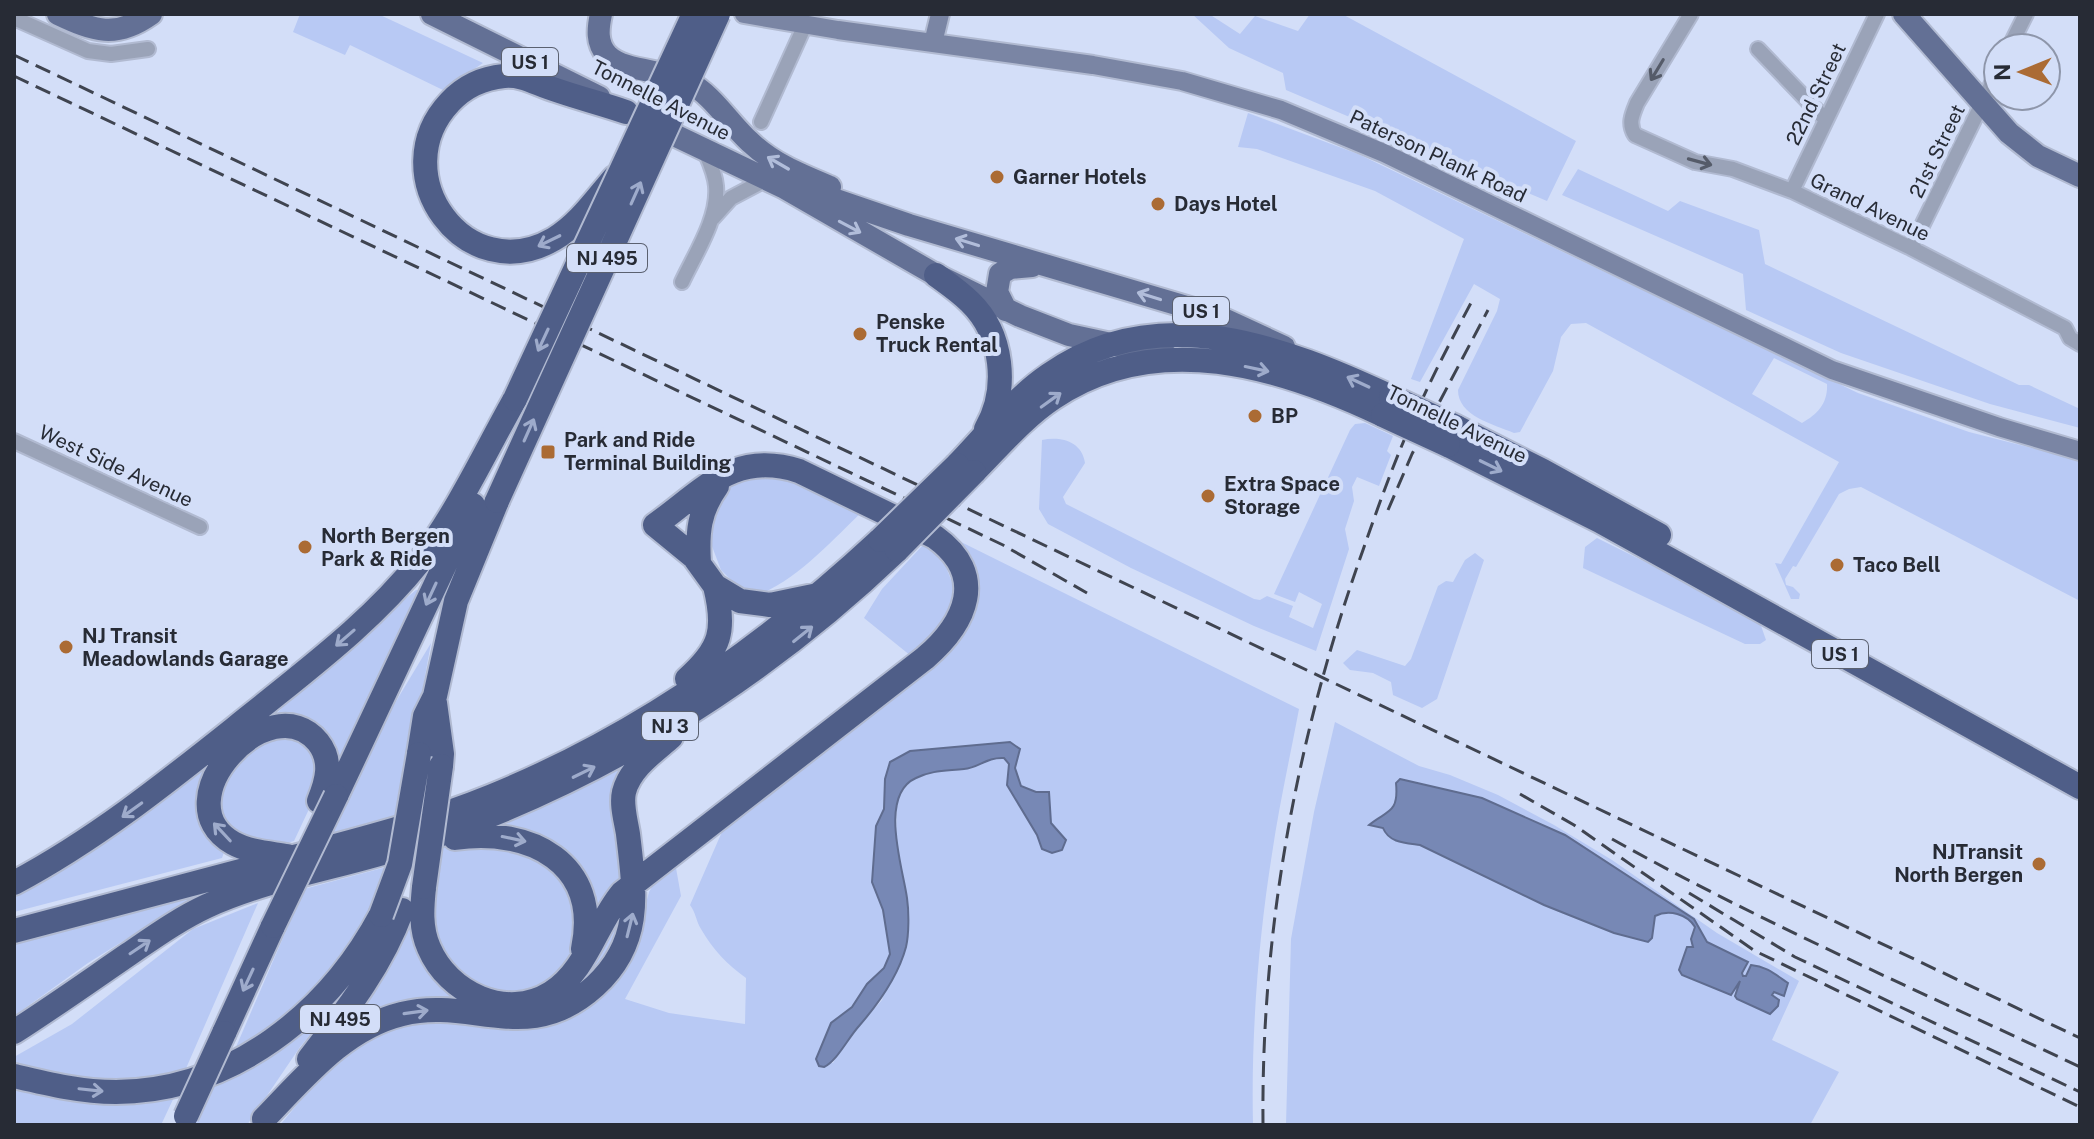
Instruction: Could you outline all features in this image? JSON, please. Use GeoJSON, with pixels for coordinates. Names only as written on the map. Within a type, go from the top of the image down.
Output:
{"type":"FeatureCollection","features":[{"type":"Feature","properties":{"kind":"highway","name":"NJ 495"},"geometry":{"type":"LineString","coordinates":[[431,757],[425,716],[436,707],[456,601],[466,524],[496,455],[515,399],[694,14]]}},
{"type":"Feature","properties":{"kind":"highway","name":"NJ 495"},"geometry":{"type":"LineString","coordinates":[[184,1120],[328,798],[718,14]]}},
{"type":"Feature","properties":{"kind":"highway"},"geometry":{"type":"LineString","coordinates":[[624,168],[576,222],[546,243],[524,251],[510,252],[488,249],[454,229],[434,203],[426,177],[425,153],[429,135],[441,113],[457,96],[477,83],[502,76],[521,77],[626,112]]}},
{"type":"Feature","properties":{"kind":"highway"},"geometry":{"type":"LineString","coordinates":[[936,275],[978,311],[990,330],[999,359],[1000,388],[996,406],[967,463]]}},
{"type":"Feature","properties":{"kind":"highway","name":"NJ 3"},"geometry":{"type":"LineString","coordinates":[[15,1038],[76,990],[170,927],[214,903],[292,876],[409,845],[502,811],[579,775],[721,695],[823,617],[1045,377],[1089,351],[1106,345],[1166,335],[1209,336],[1247,342],[1325,366]]}},
{"type":"Feature","properties":{"kind":"highway","name":"NJ 3"},"geometry":{"type":"LineString","coordinates":[[967,463],[1068,388],[1123,366],[1180,358]]}},
{"type":"Feature","properties":{"kind":"highway","name":"Tonnelle Avenue"},"geometry":{"type":"LineString","coordinates":[[1180,358],[1240,365],[1387,406]]}},
{"type":"Feature","properties":{"kind":"highway","name":"Tonnelle Avenue"},"geometry":{"type":"LineString","coordinates":[[1325,366],[1387,406],[1538,479],[2080,770]]}},
{"type":"Feature","properties":{"kind":"highway"},"geometry":{"type":"LineString","coordinates":[[431,757],[422,919],[428,947],[442,970],[474,996],[508,1005],[529,1002],[551,993],[570,976],[593,944],[616,900],[635,883],[946,641],[962,618],[966,596],[964,577],[946,545],[799,471],[778,464],[750,465],[727,473],[660,528]]}},
{"type":"Feature","properties":{"kind":"highway"},"geometry":{"type":"LineString","coordinates":[[660,528],[686,536],[694,531],[707,501],[727,473]]}},
{"type":"Feature","properties":{"kind":"highway","name":"Tonnelle Avenue"},"geometry":{"type":"LineString","coordinates":[[1604,514],[2080,787]]}},
{"type":"Feature","properties":{"kind":"highway"},"geometry":{"type":"LineString","coordinates":[[699,523],[699,563]]}},
{"type":"Feature","properties":{"kind":"highway"},"geometry":{"type":"LineString","coordinates":[[14,883],[86,842],[138,806],[348,636],[466,524]]}},
{"type":"Feature","properties":{"kind":"highway"},"geometry":{"type":"LineString","coordinates":[[660,528],[699,563],[715,586],[740,601],[760,606],[779,605],[818,595]]}},
{"type":"Feature","properties":{"kind":"highway","name":"NJ 3"},"geometry":{"type":"LineString","coordinates":[[14,931],[400,829],[477,802],[553,768],[636,724],[723,670],[818,595],[889,545]]}},
{"type":"Feature","properties":{"kind":"highway"},"geometry":{"type":"LineString","coordinates":[[636,724],[701,667],[714,651],[721,625],[715,586]]}},
{"type":"Feature","properties":{"kind":"highway"},"geometry":{"type":"LineString","coordinates":[[262,1122],[342,1044],[361,1030],[389,1018],[430,1010],[528,1017],[556,1010],[580,998],[604,977],[623,949],[633,919],[635,883],[624,801],[628,783],[643,761],[721,695]]}},
{"type":"Feature","properties":{"kind":"highway"},"geometry":{"type":"LineString","coordinates":[[293,857],[242,847],[218,830],[210,806],[216,775],[229,755],[250,738],[275,728],[296,729],[314,738],[326,756],[328,798]]}},
{"type":"Feature","properties":{"kind":"highway"},"geometry":{"type":"LineString","coordinates":[[14,1076],[70,1088],[117,1092],[167,1087],[217,1071],[279,1036],[318,1004],[391,912],[400,864],[431,757]]}},
{"type":"Feature","properties":{"kind":"highway"},"geometry":{"type":"LineString","coordinates":[[409,845],[489,835],[515,838],[546,851],[571,876],[585,907],[585,939],[578,964]]}},
{"type":"Feature","properties":{"kind":"highway","name":"NJ 495"},"geometry":{"type":"LineString","coordinates":[[262,1122],[363,989],[386,950],[391,912]]}},
{"type":"Feature","properties":{"kind":"main road"},"geometry":{"type":"LineString","coordinates":[[58,14],[86,26],[110,31],[129,27],[151,14]]}},
{"type":"Feature","properties":{"kind":"main road","name":"Tonnelle Avenue"},"geometry":{"type":"LineString","coordinates":[[432,14],[775,183],[936,275],[1006,310],[1054,330],[1106,345],[1180,358]]}},
{"type":"Feature","properties":{"kind":"main road"},"geometry":{"type":"LineString","coordinates":[[601,14],[598,29],[600,46],[614,61],[687,81],[707,96],[747,140],[769,158],[872,212]]}},
{"type":"Feature","properties":{"kind":"main road","name":"Paterson Plank Road"},"geometry":{"type":"LineString","coordinates":[[744,14],[1093,65],[1182,81],[1281,110],[1384,153],[1832,370],[2080,451]]}},
{"type":"Feature","properties":{"kind":"main road"},"geometry":{"type":"LineString","coordinates":[[933,43],[940,14]]}},
{"type":"Feature","properties":{"kind":"main road"},"geometry":{"type":"LineString","coordinates":[[1904,14],[1982,100]]}},
{"type":"Feature","properties":{"kind":"main road"},"geometry":{"type":"LineString","coordinates":[[1992,112],[2009,133],[2038,156],[2080,176]]}},
{"type":"Feature","properties":{"kind":"main road","name":"Tonnelle Avenue"},"geometry":{"type":"LineString","coordinates":[[775,183],[1217,316],[1325,366]]}},
{"type":"Feature","properties":{"kind":"main road"},"geometry":{"type":"LineString","coordinates":[[1006,310],[997,292],[1000,274],[1010,268],[1041,265]]}},
{"type":"Feature","properties":{"kind":"street","name":"Grand Avenue"},"geometry":{"type":"LineString","coordinates":[[1691,14],[1631,118],[1631,129],[1642,140],[1695,162],[1733,169],[1792,191],[1911,248],[2065,328],[2070,338],[2080,344]]}},
{"type":"Feature","properties":{"kind":"street","name":"22nd Street"},"geometry":{"type":"LineString","coordinates":[[1792,191],[1877,14]]}},
{"type":"Feature","properties":{"kind":"street"},"geometry":{"type":"LineString","coordinates":[[2017,32],[2026,14]]}},
{"type":"Feature","properties":{"kind":"street"},"geometry":{"type":"LineString","coordinates":[[14,18],[88,51],[111,54],[148,49]]}},
{"type":"Feature","properties":{"kind":"street"},"geometry":{"type":"LineString","coordinates":[[761,122],[805,25]]}},
{"type":"Feature","properties":{"kind":"street"},"geometry":{"type":"LineString","coordinates":[[1758,49],[1825,119]]}},
{"type":"Feature","properties":{"kind":"street","name":"21st Street"},"geometry":{"type":"LineString","coordinates":[[1911,248],[1982,103]]}},
{"type":"Feature","properties":{"kind":"street"},"geometry":{"type":"LineString","coordinates":[[704,149],[716,187],[709,225]]}},
{"type":"Feature","properties":{"kind":"street"},"geometry":{"type":"LineString","coordinates":[[682,282],[709,225],[731,198],[775,183]]}},
{"type":"Feature","properties":{"kind":"street","name":"West Side Avenue"},"geometry":{"type":"LineString","coordinates":[[14,441],[200,527]]}},
{"type":"Feature","properties":{"kind":"shaded area"},"geometry":{"type":"Polygon","coordinates":[[[300,14],[378,14],[483,63],[443,90],[350,45],[345,55],[293,32],[300,14]]]}},
{"type":"Feature","properties":{"kind":"shaded area"},"geometry":{"type":"Polygon","coordinates":[[[1192,14],[1209,14],[1240,34],[1255,16],[1298,31],[1310,14],[1342,14],[1576,141],[1547,201],[1286,90],[1283,73],[1229,48],[1192,14]]]}},
{"type":"Feature","properties":{"kind":"shaded area"},"geometry":{"type":"Polygon","coordinates":[[[1248,113],[1358,154],[1858,393],[1969,432],[2080,460],[2080,601],[1861,487],[1839,494],[1796,567],[1793,566],[1785,579],[1786,585],[1800,594],[1799,599],[1791,599],[1775,563],[1781,564],[1839,462],[1586,323],[1571,324],[1561,337],[1553,371],[1520,432],[1514,433],[1478,418],[1464,406],[1458,390],[1500,299],[1474,284],[1420,382],[1411,379],[1464,239],[1375,191],[1257,149],[1238,147],[1248,113]],[[1774,358],[1752,394],[1802,423],[1821,407],[1827,384],[1774,358]]]}},
{"type":"Feature","properties":{"kind":"shaded area"},"geometry":{"type":"Polygon","coordinates":[[[1578,169],[1668,211],[1680,201],[1759,230],[1765,264],[2019,385],[2029,385],[2080,409],[2080,428],[1990,404],[1841,353],[1746,310],[1743,274],[1562,195],[1578,169]]]}},
{"type":"Feature","properties":{"kind":"shaded area"},"geometry":{"type":"Polygon","coordinates":[[[1365,423],[1393,436],[1387,451],[1391,455],[1379,486],[1357,477],[1352,487],[1354,501],[1345,529],[1349,549],[1316,651],[1254,626],[1131,568],[1048,524],[1039,509],[1042,440],[1069,442],[1080,450],[1085,463],[1063,497],[1066,504],[1254,599],[1267,596],[1293,606],[1289,617],[1313,628],[1322,604],[1299,592],[1295,602],[1274,594],[1350,430],[1355,424],[1365,423]]]}},
{"type":"Feature","properties":{"kind":"shaded area"},"geometry":{"type":"Polygon","coordinates":[[[769,472],[865,509],[802,568],[758,595],[739,588],[721,570],[710,541],[712,511],[727,484],[769,472]]]}},
{"type":"Feature","properties":{"kind":"shaded area"},"geometry":{"type":"Polygon","coordinates":[[[1597,538],[1754,616],[1759,620],[1766,640],[1760,644],[1745,644],[1583,568],[1585,547],[1597,538]]]}},
{"type":"Feature","properties":{"kind":"shaded area"},"geometry":{"type":"Polygon","coordinates":[[[955,539],[1299,709],[1263,921],[1254,1024],[1253,1125],[280,1125],[336,1058],[380,1030],[426,1017],[536,1025],[590,1005],[631,962],[649,892],[661,871],[676,868],[681,896],[625,999],[669,1013],[745,1024],[746,978],[710,944],[690,905],[728,818],[891,696],[963,636],[977,583],[955,539]],[[1020,749],[910,751],[885,779],[884,809],[876,826],[872,882],[883,910],[890,954],[884,968],[867,984],[852,1007],[831,1023],[816,1059],[833,1063],[844,1043],[882,1000],[908,900],[896,843],[897,799],[912,779],[940,770],[968,769],[990,758],[1004,758],[1009,764],[1007,785],[1042,849],[1066,840],[1051,823],[1049,792],[1036,792],[1021,786],[1015,768],[1020,749]]]}},
{"type":"Feature","properties":{"kind":"shaded area"},"geometry":{"type":"Polygon","coordinates":[[[922,546],[929,546],[946,567],[955,590],[946,624],[911,656],[864,618],[882,589],[922,546]]]}},
{"type":"Feature","properties":{"kind":"shaded area"},"geometry":{"type":"Polygon","coordinates":[[[1475,553],[1484,560],[1437,699],[1422,708],[1393,695],[1391,682],[1373,673],[1350,670],[1343,663],[1357,650],[1405,666],[1411,659],[1438,586],[1446,581],[1453,582],[1465,560],[1475,553]]]}},
{"type":"Feature","properties":{"kind":"shaded area"},"geometry":{"type":"Polygon","coordinates":[[[416,590],[332,784],[333,771],[274,716],[325,665],[416,590]]]}},
{"type":"Feature","properties":{"kind":"shaded area"},"geometry":{"type":"Polygon","coordinates":[[[431,643],[400,814],[328,835],[380,728],[431,643]]]}},
{"type":"Feature","properties":{"kind":"shaded area"},"geometry":{"type":"Polygon","coordinates":[[[1335,722],[1419,766],[1498,795],[1554,825],[1612,860],[1717,933],[1799,981],[1772,1040],[1839,1072],[1810,1125],[1286,1125],[1291,939],[1314,812],[1335,722]]]}},
{"type":"Feature","properties":{"kind":"shaded area"},"geometry":{"type":"Polygon","coordinates":[[[265,738],[304,740],[317,760],[317,792],[294,841],[276,846],[237,837],[223,817],[218,799],[220,788],[232,769],[265,738]]]}},
{"type":"Feature","properties":{"kind":"shaded area"},"geometry":{"type":"Polygon","coordinates":[[[1010,742],[1020,749],[1015,768],[1021,786],[1036,792],[1049,792],[1051,823],[1066,840],[1062,850],[1052,853],[1042,849],[1007,785],[1009,764],[1004,758],[969,768],[928,774],[916,778],[905,787],[895,816],[908,904],[906,947],[881,999],[833,1060],[824,1067],[819,1066],[816,1059],[831,1023],[852,1007],[867,984],[884,968],[890,954],[883,910],[872,882],[876,826],[884,809],[885,779],[890,762],[910,751],[1010,742]]]}},
{"type":"Feature","properties":{"kind":"shaded area"},"geometry":{"type":"Polygon","coordinates":[[[641,756],[617,804],[618,855],[623,875],[590,938],[591,906],[506,829],[506,824],[641,756]]]}},
{"type":"Feature","properties":{"kind":"shaded area"},"geometry":{"type":"Polygon","coordinates":[[[210,759],[204,787],[204,817],[224,852],[222,858],[14,912],[14,894],[210,759]]]}},
{"type":"Feature","properties":{"kind":"shaded area"},"geometry":{"type":"Polygon","coordinates":[[[1400,779],[1482,798],[1565,835],[1694,919],[1707,942],[1748,962],[1743,976],[1746,976],[1751,965],[1771,971],[1788,983],[1784,996],[1774,992],[1772,995],[1779,1000],[1778,1006],[1770,1014],[1737,999],[1735,996],[1740,981],[1731,995],[1682,975],[1679,970],[1687,947],[1693,947],[1691,939],[1695,927],[1683,916],[1666,913],[1655,916],[1652,938],[1648,942],[1614,933],[1544,905],[1420,845],[1389,837],[1383,828],[1369,825],[1394,806],[1396,783],[1400,779]]]}},
{"type":"Feature","properties":{"kind":"shaded area"},"geometry":{"type":"Polygon","coordinates":[[[486,841],[544,860],[573,895],[575,917],[572,949],[559,972],[539,986],[515,992],[490,989],[466,977],[447,957],[434,928],[431,899],[437,848],[486,841]]]}},
{"type":"Feature","properties":{"kind":"shaded area"},"geometry":{"type":"Polygon","coordinates":[[[390,866],[366,920],[334,971],[299,1006],[233,1054],[304,889],[390,866]]]}},
{"type":"Feature","properties":{"kind":"shaded area"},"geometry":{"type":"Polygon","coordinates":[[[419,888],[417,931],[426,959],[438,977],[455,992],[495,1008],[517,1009],[539,1005],[559,995],[586,967],[623,903],[629,905],[616,946],[605,965],[576,993],[558,1003],[537,1010],[514,1012],[434,1004],[413,1005],[384,1013],[348,1031],[346,1028],[381,975],[419,888]]]}},
{"type":"Feature","properties":{"kind":"shaded area"},"geometry":{"type":"Polygon","coordinates":[[[200,893],[88,963],[14,1016],[14,942],[200,893]]]}},
{"type":"Feature","properties":{"kind":"shaded area"},"geometry":{"type":"Polygon","coordinates":[[[258,903],[184,1073],[134,1079],[66,1079],[14,1069],[14,1057],[72,1024],[193,929],[258,903]]]}},
{"type":"Feature","properties":{"kind":"shaded area"},"geometry":{"type":"Polygon","coordinates":[[[323,1019],[247,1125],[195,1125],[216,1079],[323,1019]]]}},
{"type":"Feature","properties":{"kind":"shaded area"},"geometry":{"type":"Polygon","coordinates":[[[14,1090],[103,1101],[176,1093],[161,1125],[14,1125],[14,1090]]]}},
{"type":"Feature","properties":{"kind":"railway"},"geometry":{"type":"LineString","coordinates":[[14,55],[2080,1038]]}},
{"type":"Feature","properties":{"kind":"railway"},"geometry":{"type":"LineString","coordinates":[[14,76],[1003,545],[1087,593]]}},
{"type":"Feature","properties":{"kind":"railway"},"geometry":{"type":"LineString","coordinates":[[1263,1125],[1268,978],[1276,905],[1302,761],[1319,690],[1369,532],[1397,458],[1426,391],[1472,301]]}},
{"type":"Feature","properties":{"kind":"railway"},"geometry":{"type":"LineString","coordinates":[[1388,510],[1412,454],[1488,310]]}},
{"type":"Feature","properties":{"kind":"railway"},"geometry":{"type":"LineString","coordinates":[[1520,794],[1574,825],[1755,951],[2080,1107]]}},
{"type":"Feature","properties":{"kind":"railway"},"geometry":{"type":"LineString","coordinates":[[1612,839],[1786,929],[2080,1067]]}},
{"type":"Feature","properties":{"kind":"railway"},"geometry":{"type":"LineString","coordinates":[[1689,893],[1795,957],[2080,1092]]}},
{"type":"Feature","properties":{"kind":"place","name":"Garner Hotels"},"geometry":{"type":"Point","coordinates":[997,177]}},
{"type":"Feature","properties":{"kind":"place","name":"Days Hotel"},"geometry":{"type":"Point","coordinates":[1158,204]}},
{"type":"Feature","properties":{"kind":"place","name":"Penske Truck Rental"},"geometry":{"type":"Point","coordinates":[860,334]}},
{"type":"Feature","properties":{"kind":"place","name":"BP"},"geometry":{"type":"Point","coordinates":[1255,416]}},
{"type":"Feature","properties":{"kind":"place","name":"Park and Ride Terminal Building"},"geometry":{"type":"Point","coordinates":[548,452]}},
{"type":"Feature","properties":{"kind":"place","name":"Extra Space Storage"},"geometry":{"type":"Point","coordinates":[1208,496]}},
{"type":"Feature","properties":{"kind":"place","name":"North Bergen Park & Ride"},"geometry":{"type":"Point","coordinates":[305,547]}},
{"type":"Feature","properties":{"kind":"place","name":"Taco Bell"},"geometry":{"type":"Point","coordinates":[1837,565]}},
{"type":"Feature","properties":{"kind":"place","name":"NJ Transit Meadowlands Garage"},"geometry":{"type":"Point","coordinates":[66,647]}},
{"type":"Feature","properties":{"kind":"place","name":"NJTransit North Bergen"},"geometry":{"type":"Point","coordinates":[2039,864]}}]}
